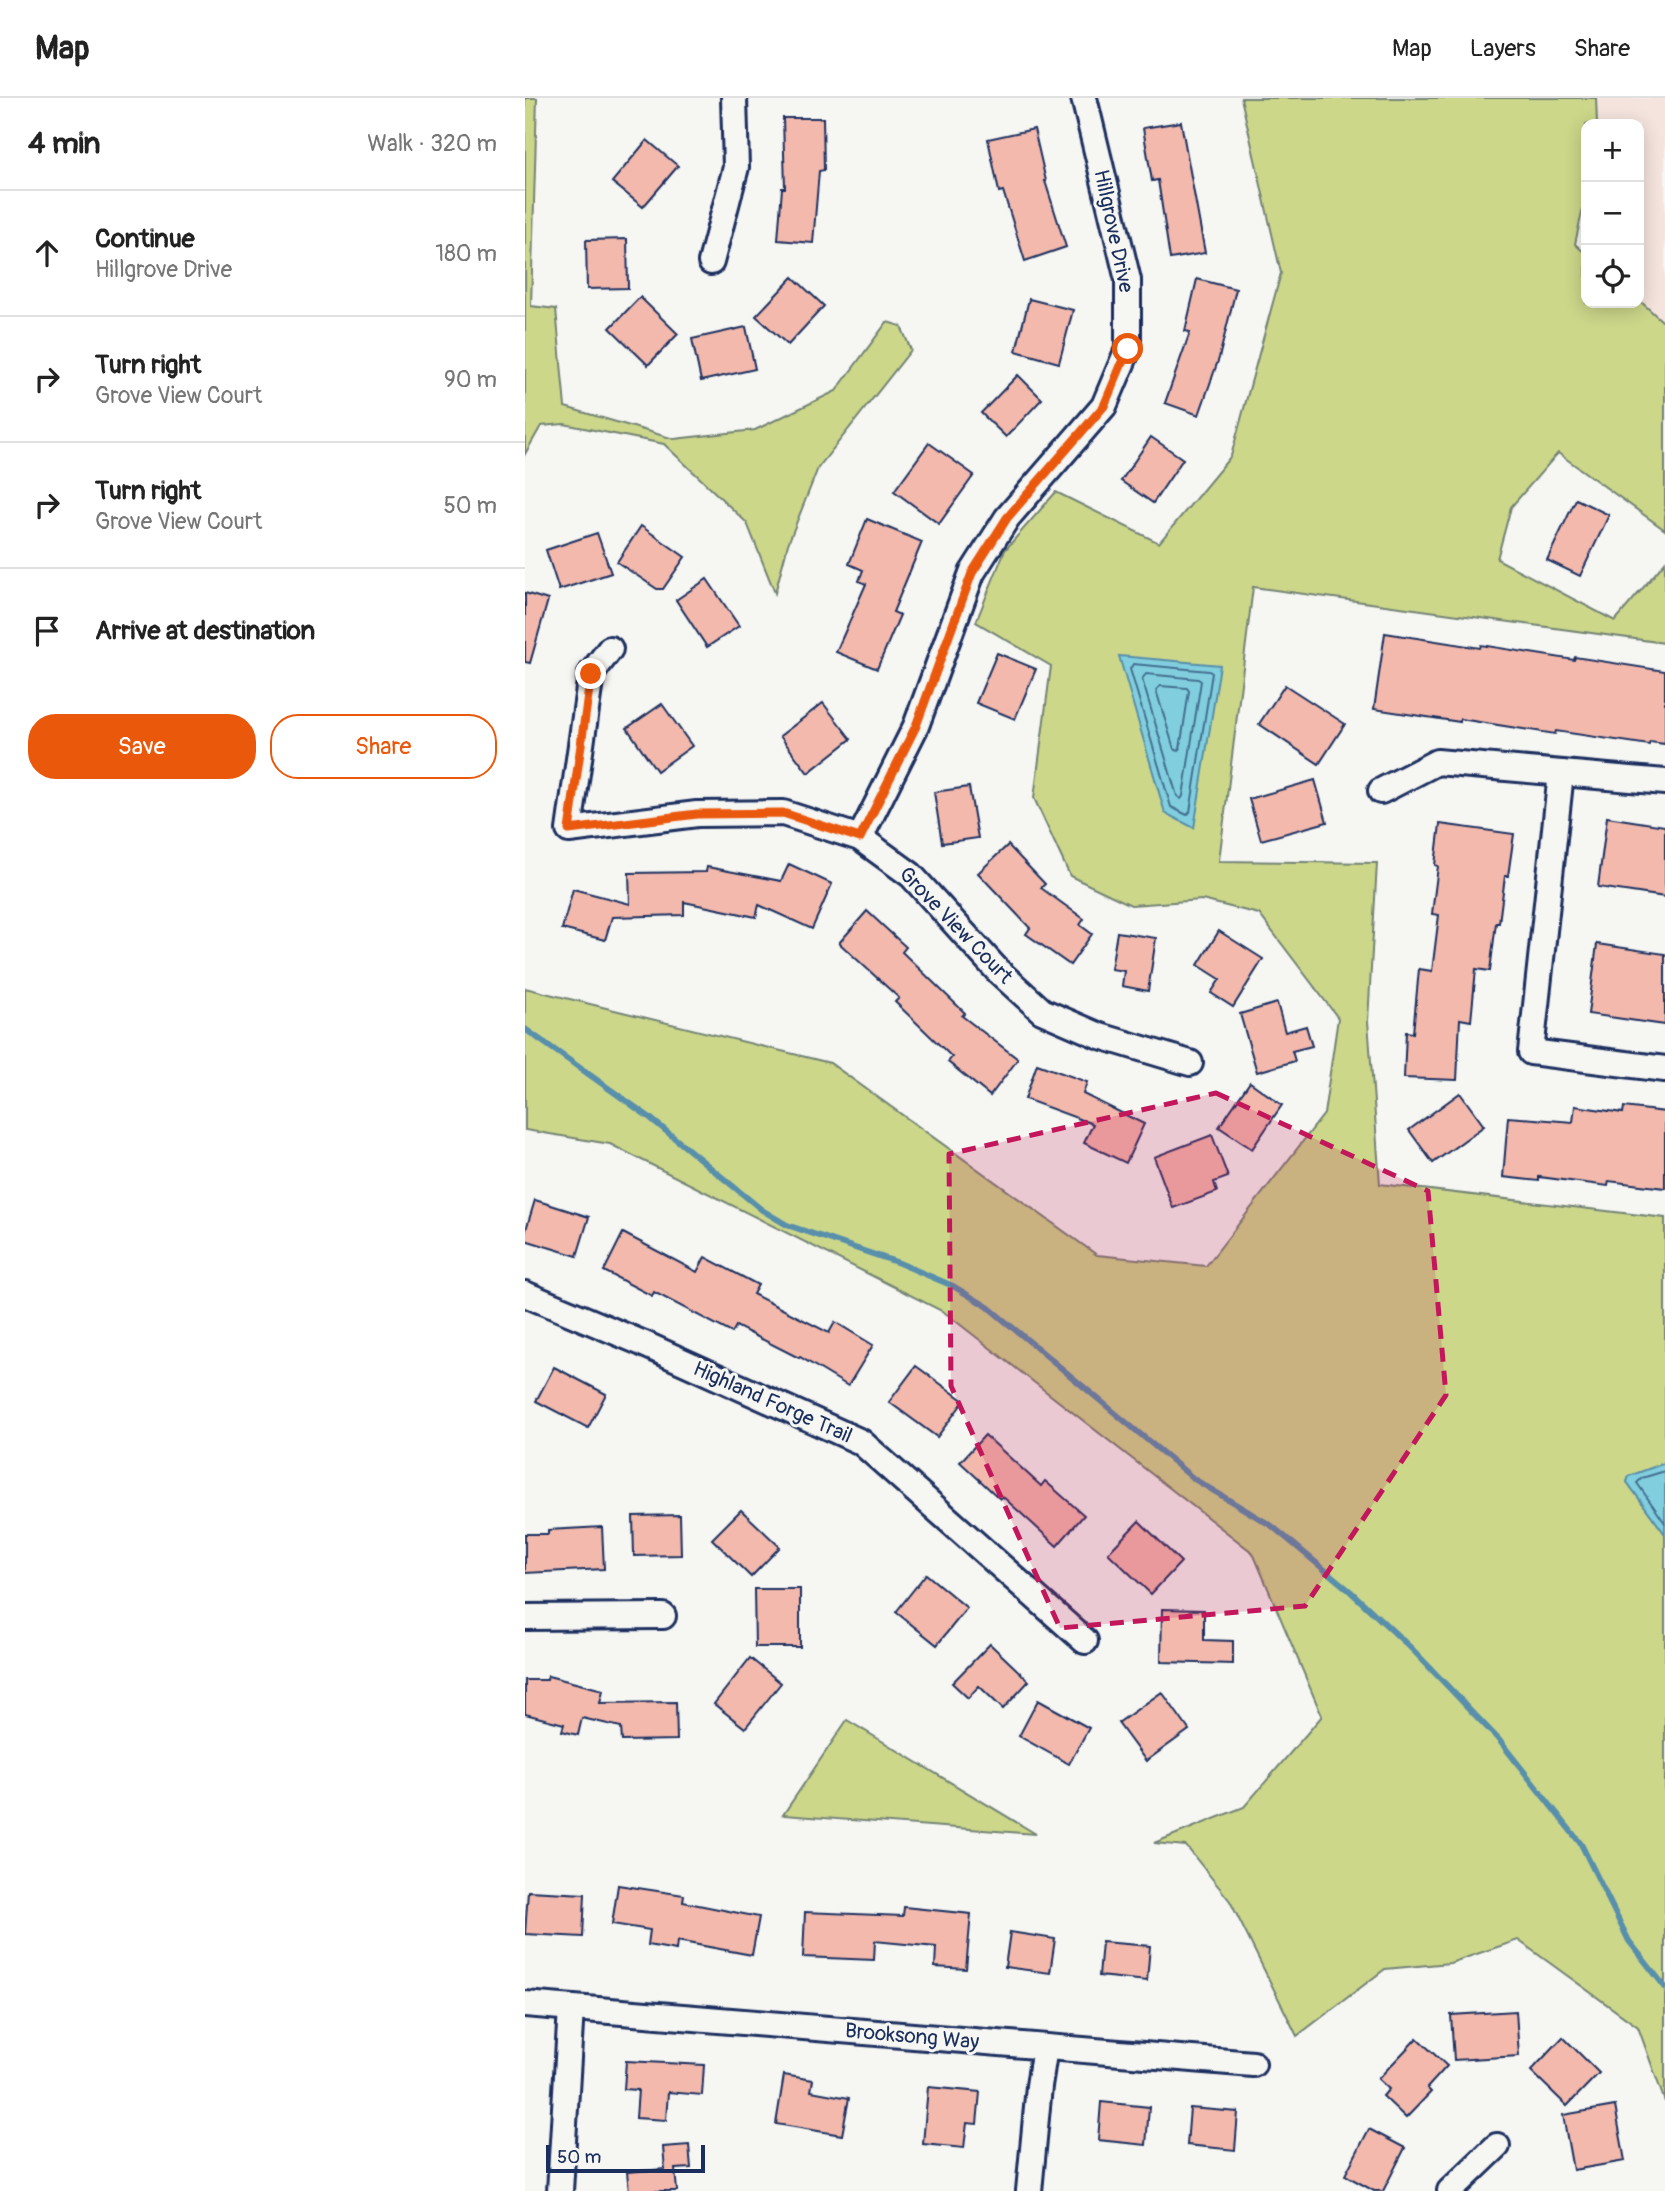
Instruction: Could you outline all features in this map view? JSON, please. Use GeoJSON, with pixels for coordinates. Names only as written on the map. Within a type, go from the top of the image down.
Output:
{"type":"FeatureCollection","features":[{"type":"Feature","properties":{"kind":"street"},"geometry":{"type":"LineString","coordinates":[[711,262],[736,167],[734,98]]}},
{"type":"Feature","properties":{"kind":"street","name":"Hillgrove Drive"},"geometry":{"type":"LineString","coordinates":[[860,838],[916,726],[972,573],[1007,518],[1104,406],[1128,349],[1128,281],[1084,98]]}},
{"type":"Feature","properties":{"kind":"street","name":"Grove View Court"},"geometry":{"type":"LineString","coordinates":[[610,649],[591,674],[569,830],[697,814],[783,813],[860,838],[911,875],[998,971],[1042,1011],[1100,1036],[1190,1063]]}},
{"type":"Feature","properties":{"kind":"street"},"geometry":{"type":"LineString","coordinates":[[1381,791],[1437,762],[1665,782]]}},
{"type":"Feature","properties":{"kind":"street"},"geometry":{"type":"LineString","coordinates":[[1561,773],[1531,1052],[1665,1069]]}},
{"type":"Feature","properties":{"kind":"street","name":"Highland Forge Trail"},"geometry":{"type":"LineString","coordinates":[[525,1294],[642,1343],[862,1442],[1085,1641]]}},
{"type":"Feature","properties":{"kind":"street"},"geometry":{"type":"LineString","coordinates":[[525,1617],[663,1616]]}},
{"type":"Feature","properties":{"kind":"street","name":"Brooksong Way"},"geometry":{"type":"LineString","coordinates":[[525,2004],[1253,2064]]}},
{"type":"Feature","properties":{"kind":"street"},"geometry":{"type":"LineString","coordinates":[[560,2191],[571,2008]]}},
{"type":"Feature","properties":{"kind":"street"},"geometry":{"type":"LineString","coordinates":[[1029,2191],[1045,2047]]}},
{"type":"Feature","properties":{"kind":"street"},"geometry":{"type":"LineString","coordinates":[[1450,2191],[1497,2146]]}},
{"type":"Feature","properties":{"kind":"highlighted area"},"geometry":{"type":"Polygon","coordinates":[[[1216,1093],[1428,1191],[1446,1395],[1305,1606],[1060,1628],[951,1386],[949,1154],[1216,1093]]]}},
{"type":"Feature","properties":{"kind":"shaded area"},"geometry":{"type":"Polygon","coordinates":[[[1596,98],[1665,98],[1665,321],[1644,305],[1644,119],[1597,119],[1596,98]]]}},
{"type":"Feature","properties":{"kind":"green space"},"geometry":{"type":"Polygon","coordinates":[[[525,98],[537,98],[531,306],[556,309],[565,407],[674,439],[755,430],[836,391],[887,322],[901,326],[911,350],[818,468],[788,544],[775,593],[747,523],[664,444],[564,424],[541,426],[525,454],[525,98]]]}},
{"type":"Feature","properties":{"kind":"green space"},"geometry":{"type":"Polygon","coordinates":[[[1241,98],[1596,98],[1597,119],[1581,119],[1581,217],[1575,244],[1581,249],[1581,308],[1644,308],[1644,305],[1665,321],[1665,530],[1558,453],[1511,507],[1497,559],[1615,621],[1665,562],[1665,643],[1253,587],[1219,861],[1377,863],[1368,1021],[1380,1184],[1665,1218],[1665,1463],[1630,1476],[1627,1482],[1665,1534],[1665,2102],[1638,2027],[1518,1940],[1450,1963],[1385,1969],[1297,2036],[1230,1901],[1186,1846],[1154,1843],[1244,1807],[1322,1716],[1253,1553],[944,1312],[610,1144],[525,1130],[525,988],[830,1063],[1097,1255],[1206,1266],[1324,1114],[1338,1018],[1259,914],[1202,900],[1131,905],[1070,876],[1034,798],[1051,666],[976,622],[1005,550],[1056,492],[1159,543],[1231,456],[1281,273],[1241,98]]]}},
{"type":"Feature","properties":{"kind":"green space"},"geometry":{"type":"Polygon","coordinates":[[[847,1720],[1036,1834],[783,1815],[847,1720]]]}},
{"type":"Feature","properties":{"kind":"water"},"geometry":{"type":"Polygon","coordinates":[[[1119,656],[1220,665],[1194,828],[1165,813],[1119,656]]]}},
{"type":"Feature","properties":{"kind":"water"},"geometry":{"type":"Polygon","coordinates":[[[1665,1463],[1665,1534],[1627,1482],[1629,1476],[1665,1463]]]}},
{"type":"Feature","properties":{"kind":"building"},"geometry":{"type":"Polygon","coordinates":[[[783,118],[823,118],[824,170],[819,171],[813,243],[778,240],[782,188],[785,188],[783,118]]]}},
{"type":"Feature","properties":{"kind":"building"},"geometry":{"type":"Polygon","coordinates":[[[1181,122],[1205,253],[1170,259],[1158,180],[1152,181],[1143,128],[1181,122]]]}},
{"type":"Feature","properties":{"kind":"building"},"geometry":{"type":"Polygon","coordinates":[[[1034,129],[1045,181],[1066,247],[1025,261],[1003,191],[999,192],[988,139],[1034,129]]]}},
{"type":"Feature","properties":{"kind":"building"},"geometry":{"type":"Polygon","coordinates":[[[647,140],[678,166],[643,207],[612,182],[647,140]]]}},
{"type":"Feature","properties":{"kind":"building"},"geometry":{"type":"Polygon","coordinates":[[[627,239],[628,288],[587,289],[586,240],[627,239]]]}},
{"type":"Feature","properties":{"kind":"building"},"geometry":{"type":"Polygon","coordinates":[[[793,277],[824,306],[788,345],[756,316],[793,277]]]}},
{"type":"Feature","properties":{"kind":"building"},"geometry":{"type":"Polygon","coordinates":[[[1197,279],[1236,289],[1219,358],[1199,415],[1165,403],[1190,332],[1185,331],[1197,279]]]}},
{"type":"Feature","properties":{"kind":"building"},"geometry":{"type":"Polygon","coordinates":[[[640,297],[678,334],[648,365],[610,328],[640,297]]]}},
{"type":"Feature","properties":{"kind":"building"},"geometry":{"type":"Polygon","coordinates":[[[1029,299],[1073,310],[1059,363],[1016,351],[1029,299]]]}},
{"type":"Feature","properties":{"kind":"building"},"geometry":{"type":"Polygon","coordinates":[[[746,327],[755,369],[701,381],[692,339],[746,327]]]}},
{"type":"Feature","properties":{"kind":"building"},"geometry":{"type":"Polygon","coordinates":[[[1018,375],[1042,399],[1006,437],[981,413],[1018,375]]]}},
{"type":"Feature","properties":{"kind":"building"},"geometry":{"type":"Polygon","coordinates":[[[1151,437],[1183,459],[1153,503],[1121,481],[1151,437]]]}},
{"type":"Feature","properties":{"kind":"building"},"geometry":{"type":"Polygon","coordinates":[[[929,443],[974,475],[939,524],[894,491],[929,443]]]}},
{"type":"Feature","properties":{"kind":"building"},"geometry":{"type":"Polygon","coordinates":[[[1576,499],[1609,515],[1580,576],[1547,560],[1576,499]]]}},
{"type":"Feature","properties":{"kind":"building"},"geometry":{"type":"Polygon","coordinates":[[[867,519],[922,542],[893,612],[900,615],[877,669],[836,652],[866,584],[859,581],[863,570],[849,564],[867,519]]]}},
{"type":"Feature","properties":{"kind":"building"},"geometry":{"type":"Polygon","coordinates":[[[641,526],[685,557],[663,589],[657,589],[617,562],[641,526]]]}},
{"type":"Feature","properties":{"kind":"building"},"geometry":{"type":"Polygon","coordinates":[[[597,533],[611,573],[559,590],[546,550],[597,533]]]}},
{"type":"Feature","properties":{"kind":"building"},"geometry":{"type":"Polygon","coordinates":[[[707,579],[739,626],[707,647],[676,600],[707,579]]]}},
{"type":"Feature","properties":{"kind":"building"},"geometry":{"type":"Polygon","coordinates":[[[525,593],[548,600],[530,663],[525,662],[525,593]]]}},
{"type":"Feature","properties":{"kind":"building"},"geometry":{"type":"Polygon","coordinates":[[[1385,633],[1665,671],[1665,744],[1650,742],[1649,745],[1556,731],[1555,734],[1374,709],[1385,633]]]}},
{"type":"Feature","properties":{"kind":"building"},"geometry":{"type":"Polygon","coordinates":[[[997,653],[1036,669],[1015,719],[976,703],[997,653]]]}},
{"type":"Feature","properties":{"kind":"building"},"geometry":{"type":"Polygon","coordinates":[[[1285,685],[1345,724],[1319,764],[1259,724],[1285,685]]]}},
{"type":"Feature","properties":{"kind":"building"},"geometry":{"type":"Polygon","coordinates":[[[823,703],[851,739],[808,773],[780,736],[823,703]]]}},
{"type":"Feature","properties":{"kind":"building"},"geometry":{"type":"Polygon","coordinates":[[[662,704],[692,746],[657,771],[627,728],[662,704]]]}},
{"type":"Feature","properties":{"kind":"building"},"geometry":{"type":"Polygon","coordinates":[[[1315,780],[1327,822],[1261,840],[1249,799],[1315,780]]]}},
{"type":"Feature","properties":{"kind":"building"},"geometry":{"type":"Polygon","coordinates":[[[969,787],[978,838],[942,843],[934,792],[969,787]]]}},
{"type":"Feature","properties":{"kind":"building"},"geometry":{"type":"Polygon","coordinates":[[[1607,817],[1665,826],[1665,897],[1598,887],[1607,817]]]}},
{"type":"Feature","properties":{"kind":"building"},"geometry":{"type":"Polygon","coordinates":[[[1440,824],[1514,834],[1499,923],[1496,923],[1490,971],[1476,969],[1471,1021],[1460,1019],[1457,1080],[1404,1078],[1406,1032],[1413,1033],[1419,969],[1432,971],[1439,915],[1432,914],[1440,824]]]}},
{"type":"Feature","properties":{"kind":"building"},"geometry":{"type":"Polygon","coordinates":[[[1008,845],[1045,884],[1041,888],[1084,919],[1080,925],[1092,934],[1070,965],[1026,934],[1030,928],[978,873],[1008,845]]]}},
{"type":"Feature","properties":{"kind":"building"},"geometry":{"type":"Polygon","coordinates":[[[789,864],[832,884],[812,929],[759,905],[756,917],[684,902],[684,915],[612,917],[605,940],[562,929],[573,889],[630,904],[629,873],[706,872],[707,867],[781,881],[789,864]]]}},
{"type":"Feature","properties":{"kind":"building"},"geometry":{"type":"Polygon","coordinates":[[[867,911],[906,947],[902,952],[965,1013],[962,1016],[1018,1059],[990,1096],[948,1062],[952,1057],[895,1002],[899,998],[839,943],[867,911]]]}},
{"type":"Feature","properties":{"kind":"building"},"geometry":{"type":"Polygon","coordinates":[[[1219,931],[1263,959],[1233,1007],[1211,993],[1220,979],[1198,965],[1219,931]]]}},
{"type":"Feature","properties":{"kind":"building"},"geometry":{"type":"Polygon","coordinates":[[[1117,932],[1156,938],[1148,991],[1122,986],[1124,971],[1111,969],[1117,932]]]}},
{"type":"Feature","properties":{"kind":"building"},"geometry":{"type":"Polygon","coordinates":[[[1597,944],[1665,954],[1665,1025],[1588,1014],[1597,944]]]}},
{"type":"Feature","properties":{"kind":"building"},"geometry":{"type":"Polygon","coordinates":[[[1277,1003],[1285,1032],[1306,1026],[1312,1046],[1292,1051],[1295,1061],[1257,1072],[1240,1014],[1277,1003]]]}},
{"type":"Feature","properties":{"kind":"building"},"geometry":{"type":"Polygon","coordinates":[[[1037,1064],[1087,1082],[1083,1094],[1144,1124],[1126,1163],[1084,1143],[1093,1124],[1025,1099],[1037,1064]]]}},
{"type":"Feature","properties":{"kind":"building"},"geometry":{"type":"Polygon","coordinates":[[[1250,1082],[1282,1105],[1252,1149],[1219,1127],[1250,1082]]]}},
{"type":"Feature","properties":{"kind":"building"},"geometry":{"type":"Polygon","coordinates":[[[1460,1093],[1484,1126],[1433,1163],[1409,1130],[1460,1093]]]}},
{"type":"Feature","properties":{"kind":"building"},"geometry":{"type":"Polygon","coordinates":[[[1575,1106],[1623,1113],[1624,1107],[1665,1112],[1665,1188],[1609,1181],[1608,1186],[1539,1177],[1539,1181],[1503,1177],[1508,1117],[1573,1122],[1575,1106]]]}},
{"type":"Feature","properties":{"kind":"building"},"geometry":{"type":"Polygon","coordinates":[[[1212,1135],[1228,1177],[1214,1182],[1217,1192],[1173,1208],[1154,1157],[1212,1135]]]}},
{"type":"Feature","properties":{"kind":"building"},"geometry":{"type":"Polygon","coordinates":[[[535,1200],[589,1217],[577,1256],[525,1240],[535,1200]]]}},
{"type":"Feature","properties":{"kind":"building"},"geometry":{"type":"Polygon","coordinates":[[[623,1233],[697,1272],[705,1257],[758,1285],[753,1294],[829,1333],[835,1322],[873,1345],[848,1386],[800,1357],[736,1326],[732,1333],[654,1292],[652,1296],[604,1271],[623,1233]]]}},
{"type":"Feature","properties":{"kind":"building"},"geometry":{"type":"Polygon","coordinates":[[[916,1366],[964,1401],[937,1437],[889,1402],[916,1366]]]}},
{"type":"Feature","properties":{"kind":"building"},"geometry":{"type":"Polygon","coordinates":[[[554,1367],[606,1394],[588,1428],[536,1401],[554,1367]]]}},
{"type":"Feature","properties":{"kind":"building"},"geometry":{"type":"Polygon","coordinates":[[[985,1435],[1041,1486],[1045,1481],[1084,1515],[1057,1546],[960,1462],[985,1435]]]}},
{"type":"Feature","properties":{"kind":"building"},"geometry":{"type":"Polygon","coordinates":[[[741,1510],[780,1547],[751,1577],[712,1539],[741,1510]]]}},
{"type":"Feature","properties":{"kind":"building"},"geometry":{"type":"Polygon","coordinates":[[[680,1515],[681,1555],[634,1556],[633,1516],[680,1515]]]}},
{"type":"Feature","properties":{"kind":"building"},"geometry":{"type":"Polygon","coordinates":[[[1139,1521],[1181,1562],[1151,1594],[1108,1553],[1139,1521]]]}},
{"type":"Feature","properties":{"kind":"building"},"geometry":{"type":"Polygon","coordinates":[[[602,1527],[604,1569],[525,1573],[525,1534],[602,1527]]]}},
{"type":"Feature","properties":{"kind":"building"},"geometry":{"type":"Polygon","coordinates":[[[926,1574],[967,1608],[937,1645],[896,1612],[926,1574]]]}},
{"type":"Feature","properties":{"kind":"building"},"geometry":{"type":"Polygon","coordinates":[[[754,1589],[800,1589],[800,1647],[755,1647],[754,1589]]]}},
{"type":"Feature","properties":{"kind":"building"},"geometry":{"type":"Polygon","coordinates":[[[1162,1609],[1204,1610],[1204,1640],[1233,1641],[1233,1664],[1161,1662],[1162,1609]]]}},
{"type":"Feature","properties":{"kind":"building"},"geometry":{"type":"Polygon","coordinates":[[[990,1644],[1029,1681],[1003,1709],[979,1686],[968,1698],[952,1683],[990,1644]]]}},
{"type":"Feature","properties":{"kind":"building"},"geometry":{"type":"Polygon","coordinates":[[[750,1658],[781,1683],[745,1728],[714,1704],[750,1658]]]}},
{"type":"Feature","properties":{"kind":"building"},"geometry":{"type":"Polygon","coordinates":[[[548,1676],[603,1690],[600,1703],[676,1702],[677,1740],[622,1741],[621,1727],[582,1718],[578,1735],[562,1731],[564,1724],[525,1714],[525,1680],[547,1680],[548,1676]]]}},
{"type":"Feature","properties":{"kind":"building"},"geometry":{"type":"Polygon","coordinates":[[[1162,1692],[1189,1730],[1146,1761],[1118,1723],[1162,1692]]]}},
{"type":"Feature","properties":{"kind":"building"},"geometry":{"type":"Polygon","coordinates":[[[1038,1700],[1089,1728],[1069,1764],[1019,1736],[1038,1700]]]}},
{"type":"Feature","properties":{"kind":"building"},"geometry":{"type":"Polygon","coordinates":[[[618,1885],[684,1895],[683,1902],[759,1917],[752,1955],[677,1941],[676,1950],[648,1945],[650,1930],[612,1924],[618,1885]]]}},
{"type":"Feature","properties":{"kind":"building"},"geometry":{"type":"Polygon","coordinates":[[[528,1891],[585,1894],[583,1937],[525,1934],[528,1891]]]}},
{"type":"Feature","properties":{"kind":"building"},"geometry":{"type":"Polygon","coordinates":[[[904,1907],[971,1914],[966,1969],[935,1967],[936,1947],[875,1941],[874,1960],[803,1957],[805,1912],[903,1916],[904,1907]]]}},
{"type":"Feature","properties":{"kind":"building"},"geometry":{"type":"Polygon","coordinates":[[[1010,1932],[1055,1939],[1050,1973],[1005,1967],[1010,1932]]]}},
{"type":"Feature","properties":{"kind":"building"},"geometry":{"type":"Polygon","coordinates":[[[1102,1942],[1150,1946],[1147,1981],[1099,1976],[1102,1942]]]}},
{"type":"Feature","properties":{"kind":"building"},"geometry":{"type":"Polygon","coordinates":[[[1516,2011],[1519,2056],[1454,2060],[1451,2015],[1516,2011]]]}},
{"type":"Feature","properties":{"kind":"building"},"geometry":{"type":"Polygon","coordinates":[[[1563,2037],[1599,2073],[1567,2106],[1531,2071],[1563,2037]]]}},
{"type":"Feature","properties":{"kind":"building"},"geometry":{"type":"Polygon","coordinates":[[[1417,2038],[1447,2066],[1427,2088],[1431,2092],[1406,2118],[1383,2096],[1389,2089],[1378,2079],[1417,2038]]]}},
{"type":"Feature","properties":{"kind":"building"},"geometry":{"type":"Polygon","coordinates":[[[626,2061],[704,2065],[702,2095],[668,2092],[666,2120],[636,2118],[638,2090],[624,2089],[626,2061]]]}},
{"type":"Feature","properties":{"kind":"building"},"geometry":{"type":"Polygon","coordinates":[[[784,2075],[813,2080],[811,2091],[849,2098],[842,2135],[776,2124],[784,2075]]]}},
{"type":"Feature","properties":{"kind":"building"},"geometry":{"type":"Polygon","coordinates":[[[928,2087],[980,2092],[977,2124],[967,2123],[964,2148],[923,2144],[928,2087]]]}},
{"type":"Feature","properties":{"kind":"building"},"geometry":{"type":"Polygon","coordinates":[[[1101,2102],[1149,2107],[1146,2145],[1098,2140],[1101,2102]]]}},
{"type":"Feature","properties":{"kind":"building"},"geometry":{"type":"Polygon","coordinates":[[[1615,2106],[1625,2161],[1573,2170],[1563,2115],[1615,2106]]]}},
{"type":"Feature","properties":{"kind":"building"},"geometry":{"type":"Polygon","coordinates":[[[1190,2108],[1238,2112],[1235,2150],[1187,2145],[1190,2108]]]}},
{"type":"Feature","properties":{"kind":"building"},"geometry":{"type":"Polygon","coordinates":[[[1369,2129],[1405,2148],[1383,2191],[1374,2191],[1345,2175],[1369,2129]]]}},
{"type":"Feature","properties":{"kind":"building"},"geometry":{"type":"Polygon","coordinates":[[[689,2145],[691,2168],[675,2169],[677,2191],[629,2191],[627,2172],[665,2169],[663,2147],[689,2145]]]}},
{"type":"Feature","properties":{"kind":"waterway"},"geometry":{"type":"LineString","coordinates":[[525,1029],[649,1117],[762,1210],[787,1225],[899,1263],[953,1286],[988,1307],[1194,1479],[1272,1526],[1350,1591],[1413,1650],[1499,1740],[1581,1844],[1629,1941],[1665,1987]]}},
{"type":"Feature","properties":{"kind":"route"},"geometry":{"type":"LineString","coordinates":[[591,674],[569,830],[697,814],[783,813],[860,838],[916,726],[972,573],[1007,518],[1104,406],[1128,349]]}}]}
